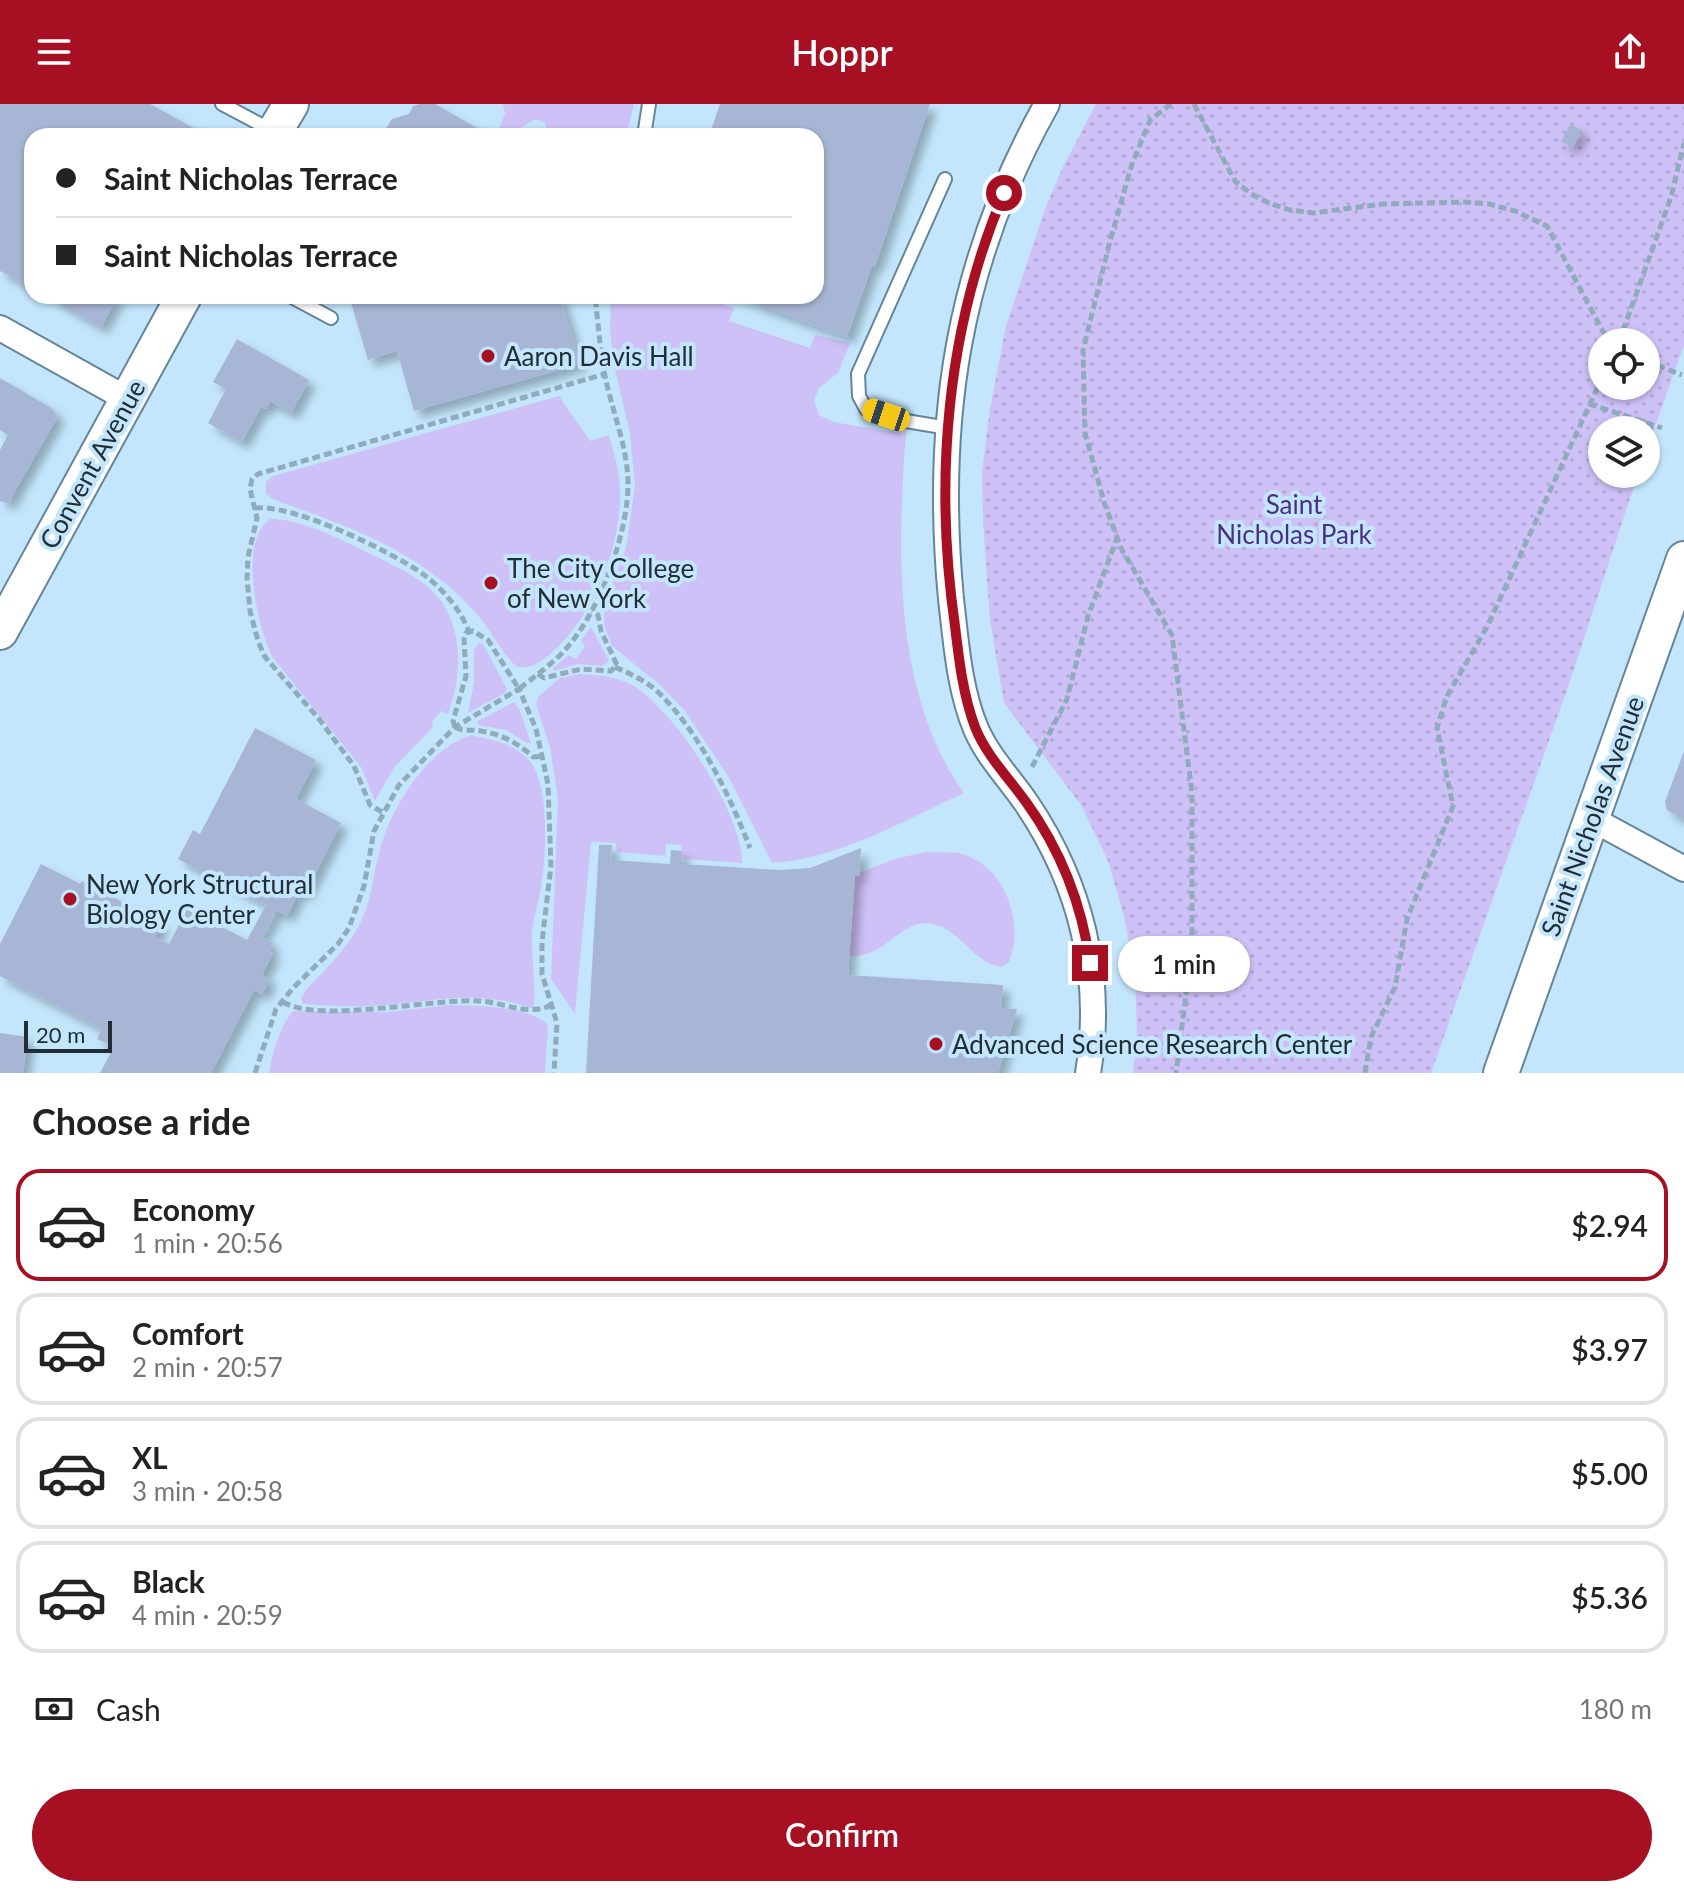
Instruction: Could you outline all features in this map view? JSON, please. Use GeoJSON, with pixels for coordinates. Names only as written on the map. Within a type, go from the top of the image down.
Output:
{"type":"FeatureCollection","features":[{"type":"Feature","properties":{"kind":"main road","name":"Convent Avenue"},"geometry":{"type":"LineString","coordinates":[[0,632],[180,304]]}},
{"type":"Feature","properties":{"kind":"main road","name":"Saint Nicholas Avenue"},"geometry":{"type":"LineString","coordinates":[[1501,1073],[1684,559]]}},
{"type":"Feature","properties":{"kind":"street"},"geometry":{"type":"LineString","coordinates":[[1047,104],[1026,141],[993,219],[970,293],[954,369],[948,428],[945,533],[963,687],[976,729],[1052,845],[1071,886],[1086,937],[1093,990],[1093,1042],[1088,1073]]}},
{"type":"Feature","properties":{"kind":"street"},"geometry":{"type":"LineString","coordinates":[[0,328],[127,399]]}},
{"type":"Feature","properties":{"kind":"street"},"geometry":{"type":"LineString","coordinates":[[1592,819],[1684,869]]}},
{"type":"Feature","properties":{"kind":"lane"},"geometry":{"type":"LineString","coordinates":[[222,104],[279,124]]}},
{"type":"Feature","properties":{"kind":"lane"},"geometry":{"type":"LineString","coordinates":[[645,128],[649,104]]}},
{"type":"Feature","properties":{"kind":"lane"},"geometry":{"type":"LineString","coordinates":[[945,179],[858,374],[859,396],[866,409],[906,421],[948,428]]}},
{"type":"Feature","properties":{"kind":"lane"},"geometry":{"type":"LineString","coordinates":[[305,304],[331,318]]}},
{"type":"Feature","properties":{"kind":"path"},"geometry":{"type":"LineString","coordinates":[[1171,104],[1150,120],[1132,164],[1083,350],[1085,433],[1104,502],[1117,538],[1172,635],[1192,793],[1192,948],[1176,1073]]}},
{"type":"Feature","properties":{"kind":"path"},"geometry":{"type":"LineString","coordinates":[[1194,104],[1235,181],[1251,194],[1279,206],[1313,213],[1383,204],[1465,202],[1489,204],[1535,219],[1547,226],[1601,328]]}},
{"type":"Feature","properties":{"kind":"path"},"geometry":{"type":"LineString","coordinates":[[1624,328],[1671,197],[1684,143]]}},
{"type":"Feature","properties":{"kind":"path"},"geometry":{"type":"LineString","coordinates":[[255,1073],[276,1009],[338,944],[349,928],[364,886],[374,831],[399,785],[455,727],[519,689],[550,665],[571,644],[592,611],[614,555],[624,518],[628,484],[605,374],[596,304]]}},
{"type":"Feature","properties":{"kind":"path"},"geometry":{"type":"LineString","coordinates":[[1660,366],[1682,375]]}},
{"type":"Feature","properties":{"kind":"path"},"geometry":{"type":"LineString","coordinates":[[382,812],[370,805],[354,766],[260,648],[250,611],[247,578],[248,557],[257,518],[250,489],[252,479],[258,474],[605,374]]}},
{"type":"Feature","properties":{"kind":"path"},"geometry":{"type":"LineString","coordinates":[[1365,1073],[1371,1037],[1395,987],[1407,919],[1453,806],[1437,728],[1444,706],[1531,536],[1591,400]]}},
{"type":"Feature","properties":{"kind":"path"},"geometry":{"type":"LineString","coordinates":[[1589,404],[1662,428]]}},
{"type":"Feature","properties":{"kind":"path"},"geometry":{"type":"LineString","coordinates":[[255,508],[279,509],[397,558],[425,575],[451,601],[469,632]]}},
{"type":"Feature","properties":{"kind":"path"},"geometry":{"type":"LineString","coordinates":[[1018,793],[1067,699],[1088,616],[1117,538]]}},
{"type":"Feature","properties":{"kind":"path"},"geometry":{"type":"LineString","coordinates":[[538,674],[544,678],[581,669],[611,671],[617,665],[601,631],[598,615],[592,611]]}},
{"type":"Feature","properties":{"kind":"path"},"geometry":{"type":"LineString","coordinates":[[469,632],[480,633],[488,640],[519,689],[544,756],[551,866],[542,942],[542,974],[557,1023],[554,1073]]}},
{"type":"Feature","properties":{"kind":"path"},"geometry":{"type":"LineString","coordinates":[[469,632],[464,639],[466,676],[453,721],[455,727],[462,731],[479,730],[514,741],[533,757],[544,756]]}},
{"type":"Feature","properties":{"kind":"path"},"geometry":{"type":"LineString","coordinates":[[615,667],[641,679],[677,714],[705,755],[750,848]]}},
{"type":"Feature","properties":{"kind":"path"},"geometry":{"type":"LineString","coordinates":[[283,1002],[289,1006],[326,1009],[383,1008],[451,1001],[482,1001],[533,1011],[551,1005]]}},
{"type":"Feature","properties":{"kind":"green space"},"geometry":{"type":"Polygon","coordinates":[[[503,104],[634,104],[628,128],[546,128],[545,123],[536,119],[520,128],[499,128],[505,113],[503,104]]]}},
{"type":"Feature","properties":{"kind":"green space","name":"Saint Nicholas Park"},"geometry":{"type":"Polygon","coordinates":[[[1096,104],[1684,104],[1684,345],[1659,416],[1588,416],[1588,488],[1633,488],[1568,687],[1431,1073],[1133,1073],[1137,1033],[1135,976],[1124,916],[1108,861],[1081,805],[1004,703],[990,620],[982,472],[990,409],[1006,326],[1045,209],[1096,104]]]}},
{"type":"Feature","properties":{"kind":"green space"},"geometry":{"type":"Polygon","coordinates":[[[611,304],[722,304],[734,308],[729,321],[810,348],[815,335],[850,343],[838,373],[819,388],[814,400],[819,415],[833,422],[906,434],[902,572],[912,666],[924,711],[941,754],[964,793],[846,846],[797,860],[772,863],[729,778],[685,711],[660,685],[612,646],[604,625],[604,605],[626,548],[635,486],[630,433],[614,366],[611,304]]]}},
{"type":"Feature","properties":{"kind":"green space"},"geometry":{"type":"Polygon","coordinates":[[[559,396],[590,441],[609,435],[618,474],[619,514],[605,572],[587,609],[563,642],[530,666],[516,666],[480,618],[454,590],[431,572],[382,543],[266,494],[266,482],[273,476],[559,396]]]}},
{"type":"Feature","properties":{"kind":"green space"},"geometry":{"type":"Polygon","coordinates":[[[270,519],[291,521],[312,528],[403,570],[434,592],[452,623],[458,659],[457,678],[448,714],[441,711],[432,722],[433,727],[393,769],[375,801],[361,767],[273,658],[267,644],[257,607],[252,566],[260,531],[270,519]]]}},
{"type":"Feature","properties":{"kind":"green space"},"geometry":{"type":"Polygon","coordinates":[[[591,627],[609,661],[602,666],[578,664],[554,671],[553,668],[569,655],[576,659],[585,646],[581,641],[591,627]]]}},
{"type":"Feature","properties":{"kind":"green space"},"geometry":{"type":"Polygon","coordinates":[[[479,643],[483,644],[507,689],[468,713],[474,683],[474,649],[479,643]]]}},
{"type":"Feature","properties":{"kind":"green space"},"geometry":{"type":"Polygon","coordinates":[[[580,674],[610,677],[628,683],[664,713],[702,763],[718,791],[731,818],[742,863],[683,859],[681,845],[666,844],[665,856],[617,852],[616,843],[591,842],[575,1014],[551,979],[558,798],[550,748],[536,704],[539,696],[560,678],[580,674]]]}},
{"type":"Feature","properties":{"kind":"green space"},"geometry":{"type":"Polygon","coordinates":[[[514,702],[531,743],[506,730],[478,725],[478,721],[514,702]]]}},
{"type":"Feature","properties":{"kind":"green space"},"geometry":{"type":"Polygon","coordinates":[[[471,735],[516,749],[536,771],[541,787],[545,846],[542,884],[532,930],[533,1008],[476,998],[365,1006],[303,1004],[301,999],[305,991],[344,948],[362,919],[384,836],[401,800],[425,767],[439,754],[471,735]]]}},
{"type":"Feature","properties":{"kind":"green space"},"geometry":{"type":"Polygon","coordinates":[[[925,852],[962,854],[977,860],[1000,883],[1008,898],[1014,930],[1009,962],[1001,967],[991,964],[943,927],[933,924],[910,927],[870,953],[842,955],[851,876],[895,859],[925,852]]]}},
{"type":"Feature","properties":{"kind":"green space"},"geometry":{"type":"Polygon","coordinates":[[[451,1005],[502,1008],[540,1019],[548,1025],[545,1073],[269,1073],[277,1040],[293,1011],[386,1012],[451,1005]]]}},
{"type":"Feature","properties":{"kind":"building"},"geometry":{"type":"Polygon","coordinates":[[[0,104],[150,104],[194,128],[24,128],[24,284],[0,271],[0,104]]]}},
{"type":"Feature","properties":{"kind":"building"},"geometry":{"type":"Polygon","coordinates":[[[435,104],[477,128],[386,128],[392,119],[409,114],[413,106],[435,104]]]}},
{"type":"Feature","properties":{"kind":"building"},"geometry":{"type":"Polygon","coordinates":[[[720,104],[930,104],[875,266],[872,265],[847,337],[756,304],[824,304],[824,128],[712,128],[720,104]]]}},
{"type":"Feature","properties":{"kind":"building"},"geometry":{"type":"Polygon","coordinates":[[[1570,124],[1582,130],[1573,147],[1561,142],[1570,124]]]}},
{"type":"Feature","properties":{"kind":"building"},"geometry":{"type":"Polygon","coordinates":[[[60,304],[114,304],[101,327],[60,304]]]}},
{"type":"Feature","properties":{"kind":"building","name":"Aaron Davis Hall"},"geometry":{"type":"Polygon","coordinates":[[[351,304],[562,304],[580,364],[414,411],[397,351],[368,360],[351,304]]]}},
{"type":"Feature","properties":{"kind":"building"},"geometry":{"type":"Polygon","coordinates":[[[237,339],[309,380],[291,413],[270,401],[266,409],[261,407],[242,442],[208,423],[226,389],[213,382],[237,339]]]}},
{"type":"Feature","properties":{"kind":"building"},"geometry":{"type":"Polygon","coordinates":[[[0,378],[53,409],[57,418],[8,503],[0,501],[0,450],[8,435],[0,430],[0,378]]]}},
{"type":"Feature","properties":{"kind":"building","name":"New York Structural Biology Center"},"geometry":{"type":"Polygon","coordinates":[[[255,728],[316,760],[296,799],[341,823],[305,894],[299,891],[287,916],[276,910],[262,937],[273,943],[269,951],[273,953],[262,975],[270,979],[262,994],[254,990],[211,1073],[100,1073],[114,1047],[97,1039],[102,1029],[0,976],[0,944],[41,864],[80,884],[82,881],[162,923],[155,937],[169,944],[187,909],[247,940],[266,905],[178,859],[193,830],[200,834],[255,728]]]}},
{"type":"Feature","properties":{"kind":"building"},"geometry":{"type":"Polygon","coordinates":[[[1684,751],[1684,819],[1667,810],[1665,802],[1684,751]]]}},
{"type":"Feature","properties":{"kind":"building"},"geometry":{"type":"Polygon","coordinates":[[[599,845],[612,845],[611,860],[670,864],[671,850],[682,851],[682,864],[779,870],[810,868],[861,848],[859,876],[855,876],[848,975],[1003,985],[1001,1008],[1017,1009],[998,1073],[586,1073],[599,845]]]}},
{"type":"Feature","properties":{"kind":"building"},"geometry":{"type":"Polygon","coordinates":[[[0,1033],[28,1037],[23,1073],[0,1073],[0,1033]]]}},
{"type":"Feature","properties":{"kind":"place","name":"Aaron Davis Hall"},"geometry":{"type":"Point","coordinates":[488,356]}},
{"type":"Feature","properties":{"kind":"place","name":"The City College of New York"},"geometry":{"type":"Point","coordinates":[491,583]}},
{"type":"Feature","properties":{"kind":"place","name":"New York Structural Biology Center"},"geometry":{"type":"Point","coordinates":[70,899]}},
{"type":"Feature","properties":{"kind":"place","name":"Advanced Science Research Center"},"geometry":{"type":"Point","coordinates":[936,1044]}},
{"type":"Feature","properties":{"kind":"route"},"geometry":{"type":"LineString","coordinates":[[1004,193],[970,293],[954,369],[945,447],[945,533],[952,610],[963,687],[976,729],[1052,845],[1071,886],[1090,963]]}}]}
